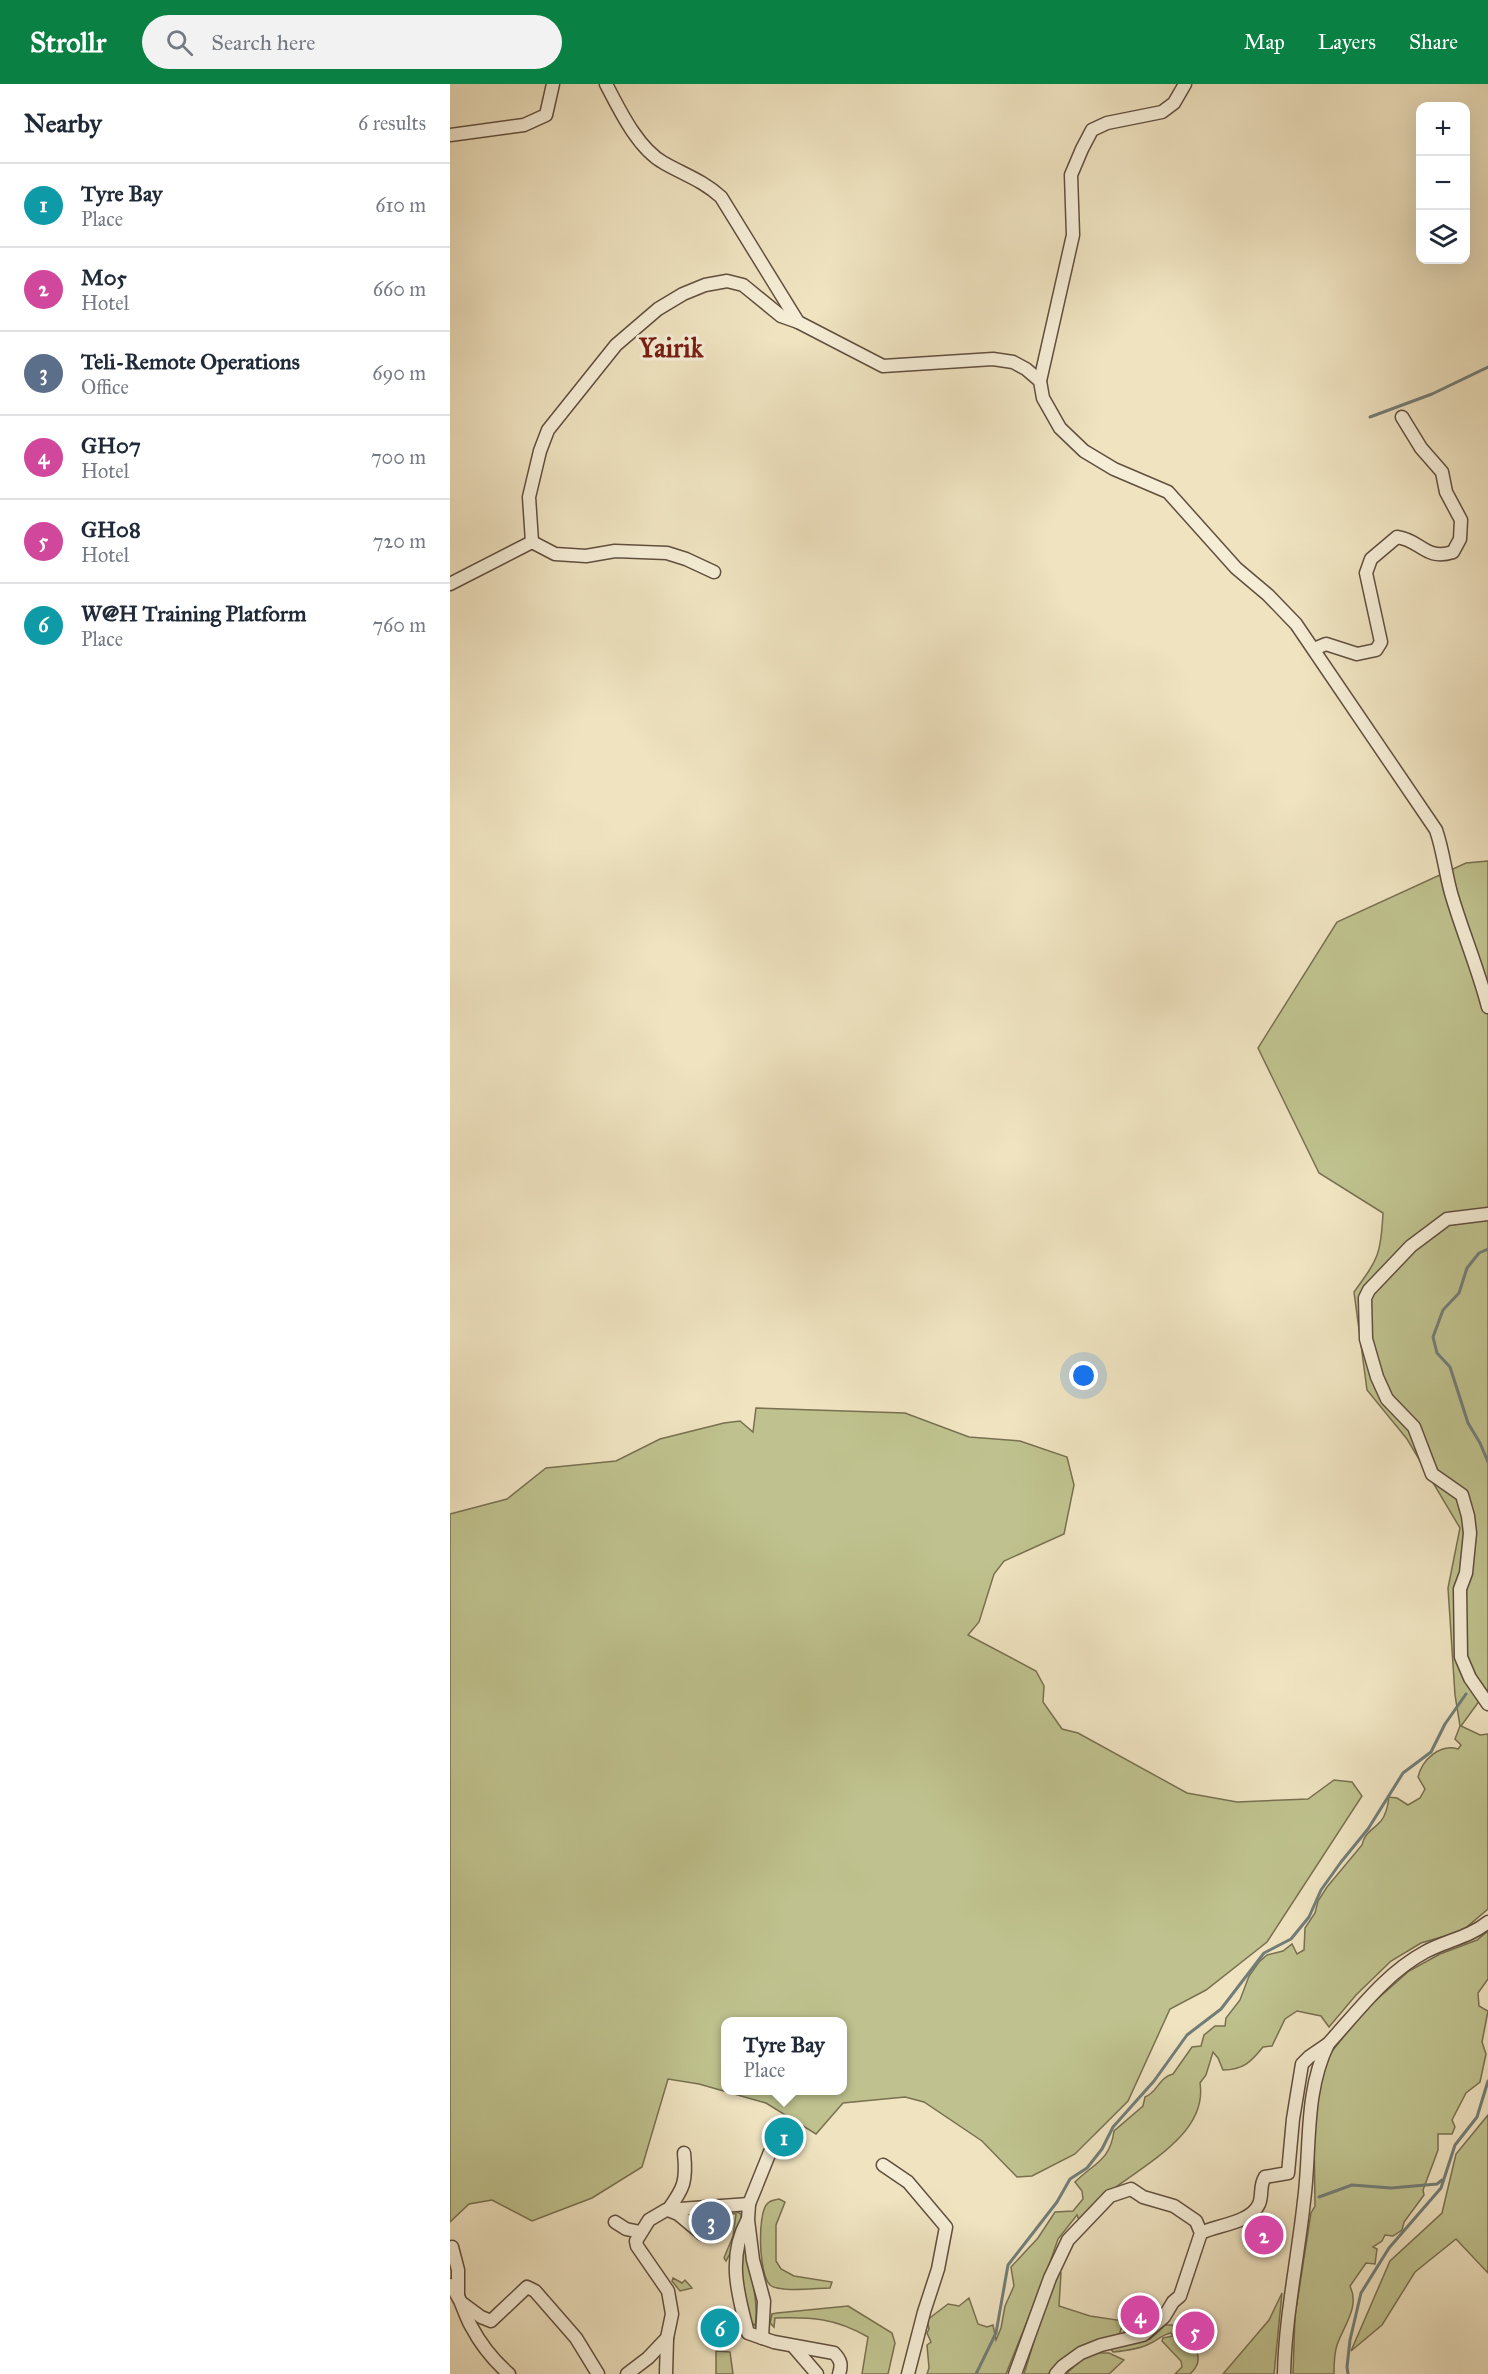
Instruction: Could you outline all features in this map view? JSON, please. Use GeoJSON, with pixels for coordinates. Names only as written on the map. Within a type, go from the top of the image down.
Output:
{"type":"FeatureCollection","features":[{"type":"Feature","properties":{"kind":"street"},"geometry":{"type":"LineString","coordinates":[[450,135],[524,124],[546,115],[553,84]]}},
{"type":"Feature","properties":{"kind":"street"},"geometry":{"type":"LineString","coordinates":[[606,84],[622,116],[648,151],[662,162],[707,184],[721,197],[798,322]]}},
{"type":"Feature","properties":{"kind":"street"},"geometry":{"type":"LineString","coordinates":[[1185,84],[1174,103],[1162,112],[1107,123],[1092,130],[1082,149],[1071,175],[1073,236],[1040,381],[1043,398],[1060,428],[1084,451],[1114,469],[1168,492],[1236,568],[1268,595],[1296,624],[1436,830],[1451,893],[1478,969],[1488,1007]]}},
{"type":"Feature","properties":{"kind":"street"},"geometry":{"type":"LineString","coordinates":[[532,542],[529,497],[540,451],[548,430],[616,345],[658,309],[683,294],[705,285],[727,281],[744,285],[781,316],[798,322],[883,366],[993,359],[1013,362],[1040,381]]}},
{"type":"Feature","properties":{"kind":"street"},"geometry":{"type":"LineString","coordinates":[[1314,650],[1326,644],[1357,654],[1376,650],[1381,642],[1366,573],[1371,560],[1397,537],[1406,538],[1428,553],[1441,556],[1453,552],[1460,539],[1461,520],[1446,492],[1442,472],[1421,448],[1402,417]]}},
{"type":"Feature","properties":{"kind":"street"},"geometry":{"type":"LineString","coordinates":[[532,542],[555,554],[586,556],[615,551],[667,553],[687,559],[714,572]]}},
{"type":"Feature","properties":{"kind":"street"},"geometry":{"type":"LineString","coordinates":[[450,584],[532,542]]}},
{"type":"Feature","properties":{"kind":"street"},"geometry":{"type":"LineString","coordinates":[[1488,1214],[1447,1219],[1411,1246],[1369,1290],[1365,1298],[1366,1339],[1377,1377],[1387,1399],[1414,1427],[1432,1474],[1462,1495],[1470,1533],[1466,1573],[1460,1589],[1461,1657],[1470,1678],[1488,1704]]}},
{"type":"Feature","properties":{"kind":"street"},"geometry":{"type":"LineString","coordinates":[[1201,2233],[1250,2214],[1259,2204],[1261,2184],[1265,2177],[1288,2173],[1293,2119],[1302,2064],[1309,2056],[1328,2044],[1395,1971],[1426,1951],[1459,1938],[1488,1922]]}},
{"type":"Feature","properties":{"kind":"street"},"geometry":{"type":"LineString","coordinates":[[1284,2374],[1289,2314],[1305,2197],[1314,2086],[1328,2044]]}},
{"type":"Feature","properties":{"kind":"street"},"geometry":{"type":"LineString","coordinates":[[762,2338],[764,2301],[753,2260],[748,2220],[749,2204],[770,2151]]}},
{"type":"Feature","properties":{"kind":"street"},"geometry":{"type":"LineString","coordinates":[[668,2210],[682,2191],[687,2175],[684,2153]]}},
{"type":"Feature","properties":{"kind":"street"},"geometry":{"type":"LineString","coordinates":[[883,2164],[908,2182],[946,2227],[938,2269],[908,2374]]}},
{"type":"Feature","properties":{"kind":"street"},"geometry":{"type":"LineString","coordinates":[[1015,2374],[1050,2278],[1068,2240],[1110,2196],[1131,2190],[1143,2197],[1174,2206],[1196,2221],[1201,2233],[1180,2296],[1173,2302],[1164,2317],[1143,2336],[1101,2345],[1081,2353],[1056,2374]]}},
{"type":"Feature","properties":{"kind":"street"},"geometry":{"type":"LineString","coordinates":[[666,2374],[667,2338],[672,2314],[668,2291],[638,2246],[636,2241],[640,2232],[649,2220],[668,2210],[749,2204]]}},
{"type":"Feature","properties":{"kind":"street"},"geometry":{"type":"LineString","coordinates":[[668,2210],[678,2214],[702,2234]]}},
{"type":"Feature","properties":{"kind":"street"},"geometry":{"type":"LineString","coordinates":[[748,2220],[742,2230],[735,2271],[738,2296],[748,2333],[793,2346],[834,2353],[841,2365],[839,2374]]}},
{"type":"Feature","properties":{"kind":"street"},"geometry":{"type":"LineString","coordinates":[[615,2222],[626,2229],[640,2232]]}},
{"type":"Feature","properties":{"kind":"street"},"geometry":{"type":"LineString","coordinates":[[452,2247],[456,2257],[454,2290],[470,2325],[487,2353],[509,2374]]}},
{"type":"Feature","properties":{"kind":"street"},"geometry":{"type":"LineString","coordinates":[[454,2290],[481,2317],[492,2321],[527,2287],[535,2291],[576,2338],[594,2364],[597,2374]]}},
{"type":"Feature","properties":{"kind":"street"},"geometry":{"type":"LineString","coordinates":[[627,2374],[667,2338]]}},
{"type":"Feature","properties":{"kind":"street"},"geometry":{"type":"LineString","coordinates":[[793,2346],[817,2374]]}},
{"type":"Feature","properties":{"kind":"green space"},"geometry":{"type":"Polygon","coordinates":[[[1488,861],[1488,1689],[1461,1726],[1480,1735],[1488,1734],[1488,1909],[1462,1931],[1421,1943],[1391,1961],[1356,1995],[1329,2027],[1321,2016],[1297,2011],[1285,2019],[1272,2046],[1263,2047],[1241,2067],[1223,2070],[1213,2052],[1206,2075],[1200,2083],[1199,2105],[1190,2125],[1174,2143],[1093,2205],[1079,2220],[1077,2215],[1058,2239],[1006,2374],[927,2374],[929,2368],[927,2345],[931,2342],[927,2333],[929,2329],[927,2320],[948,2304],[959,2306],[969,2298],[978,2324],[987,2327],[993,2325],[996,2340],[1005,2306],[1014,2286],[1011,2267],[1038,2238],[1055,2212],[1073,2211],[1083,2199],[1082,2191],[1075,2182],[1105,2155],[1114,2131],[1143,2106],[1145,2097],[1164,2078],[1173,2074],[1192,2047],[1201,2046],[1204,2035],[1215,2026],[1225,2026],[1226,2018],[1240,2000],[1249,1976],[1259,1962],[1267,1955],[1283,1951],[1292,1944],[1297,1954],[1304,1950],[1305,1928],[1315,1913],[1318,1901],[1362,1845],[1367,1835],[1383,1819],[1389,1797],[1397,1798],[1408,1805],[1420,1798],[1425,1789],[1418,1777],[1423,1765],[1438,1751],[1445,1748],[1458,1749],[1461,1745],[1455,1739],[1460,1726],[1455,1695],[1448,1588],[1460,1528],[1407,1439],[1367,1390],[1354,1292],[1377,1256],[1383,1213],[1319,1173],[1258,1048],[1337,922],[1466,863],[1488,861]]]}},
{"type":"Feature","properties":{"kind":"green space"},"geometry":{"type":"Polygon","coordinates":[[[756,1408],[905,1413],[969,1437],[1020,1441],[1067,1457],[1074,1485],[1064,1534],[1004,1561],[994,1574],[979,1622],[968,1635],[1036,1671],[1044,1686],[1043,1702],[1062,1729],[1078,1733],[1187,1793],[1237,1802],[1308,1799],[1334,1780],[1352,1782],[1362,1796],[1267,1942],[1206,1990],[1170,2009],[1128,2101],[1075,2154],[1032,2176],[1017,2177],[982,2141],[924,2102],[905,2097],[843,2103],[816,2134],[766,2103],[738,2095],[847,2095],[847,2017],[721,2017],[721,2090],[668,2079],[642,2167],[592,2198],[532,2221],[492,2200],[469,2204],[450,2222],[450,1514],[507,1499],[546,1468],[616,1461],[660,1439],[740,1421],[753,1432],[756,1408]]]}},
{"type":"Feature","properties":{"kind":"green space"},"geometry":{"type":"Polygon","coordinates":[[[1488,1931],[1488,1979],[1478,1993],[1479,2006],[1488,2011],[1482,2042],[1486,2054],[1480,2082],[1466,2093],[1452,2120],[1455,2127],[1452,2134],[1438,2134],[1438,2150],[1423,2190],[1424,2195],[1404,2222],[1402,2230],[1393,2236],[1385,2235],[1382,2241],[1373,2247],[1377,2249],[1375,2264],[1366,2263],[1350,2286],[1353,2294],[1352,2309],[1336,2348],[1334,2374],[1293,2374],[1295,2316],[1311,2213],[1315,2206],[1314,2131],[1319,2091],[1329,2055],[1366,2009],[1409,1971],[1440,1954],[1477,1940],[1488,1931]]]}},
{"type":"Feature","properties":{"kind":"green space"},"geometry":{"type":"Polygon","coordinates":[[[1488,2115],[1488,2273],[1456,2239],[1415,2272],[1382,2325],[1351,2351],[1390,2261],[1442,2213],[1456,2154],[1488,2115]]]}},
{"type":"Feature","properties":{"kind":"green space"},"geometry":{"type":"Polygon","coordinates":[[[779,2199],[785,2202],[776,2225],[776,2261],[781,2269],[794,2276],[832,2282],[830,2288],[782,2289],[770,2285],[766,2279],[761,2245],[762,2220],[767,2204],[779,2199]]]}},
{"type":"Feature","properties":{"kind":"green space"},"geometry":{"type":"Polygon","coordinates":[[[733,2210],[741,2214],[742,2220],[737,2238],[726,2261],[724,2258],[733,2236],[736,2214],[726,2213],[725,2220],[702,2217],[712,2212],[733,2210]]]}},
{"type":"Feature","properties":{"kind":"green space"},"geometry":{"type":"Polygon","coordinates":[[[747,2238],[756,2305],[755,2326],[746,2309],[742,2284],[742,2257],[747,2238]]]}},
{"type":"Feature","properties":{"kind":"green space"},"geometry":{"type":"Polygon","coordinates":[[[1055,2273],[1061,2273],[1059,2306],[1090,2316],[1124,2321],[1119,2335],[1059,2363],[1048,2374],[1024,2374],[1055,2273]]]}},
{"type":"Feature","properties":{"kind":"green space"},"geometry":{"type":"Polygon","coordinates":[[[673,2278],[682,2283],[685,2280],[692,2288],[680,2291],[672,2281],[673,2278]]]}},
{"type":"Feature","properties":{"kind":"green space"},"geometry":{"type":"Polygon","coordinates":[[[1282,2293],[1274,2374],[1223,2374],[1269,2320],[1282,2293]]]}},
{"type":"Feature","properties":{"kind":"green space"},"geometry":{"type":"Polygon","coordinates":[[[848,2306],[892,2333],[895,2343],[888,2374],[862,2374],[868,2337],[845,2326],[823,2320],[800,2318],[775,2318],[774,2327],[770,2323],[772,2314],[848,2306]]]}},
{"type":"Feature","properties":{"kind":"green space"},"geometry":{"type":"Polygon","coordinates":[[[1128,2321],[1150,2327],[1123,2335],[1128,2321]]]}},
{"type":"Feature","properties":{"kind":"green space"},"geometry":{"type":"Polygon","coordinates":[[[1165,2325],[1172,2325],[1194,2347],[1198,2360],[1190,2374],[1175,2374],[1182,2367],[1181,2361],[1162,2341],[1163,2338],[1173,2336],[1171,2333],[1145,2346],[1113,2352],[1110,2348],[1150,2339],[1165,2325]]]}},
{"type":"Feature","properties":{"kind":"green space"},"geometry":{"type":"Polygon","coordinates":[[[716,2351],[730,2352],[733,2374],[716,2374],[716,2351]]]}},
{"type":"Feature","properties":{"kind":"green space"},"geometry":{"type":"Polygon","coordinates":[[[1098,2353],[1109,2353],[1124,2360],[1109,2374],[1066,2374],[1082,2359],[1098,2353]]]}},
{"type":"Feature","properties":{"kind":"waterway"},"geometry":{"type":"LineString","coordinates":[[1370,417],[1432,394],[1488,367]]}},
{"type":"Feature","properties":{"kind":"waterway"},"geometry":{"type":"LineString","coordinates":[[1488,1249],[1479,1253],[1467,1268],[1459,1293],[1443,1310],[1433,1337],[1437,1353],[1450,1367],[1468,1423],[1488,1462]]}},
{"type":"Feature","properties":{"kind":"waterway"},"geometry":{"type":"LineString","coordinates":[[976,2374],[996,2333],[1008,2265],[1057,2202],[1070,2179],[1087,2168],[1102,2149],[1113,2127],[1154,2081],[1187,2035],[1221,2009],[1264,1953],[1291,1939],[1309,1917],[1321,1890],[1368,1829],[1403,1773],[1431,1752],[1445,1724],[1466,1694]]}},
{"type":"Feature","properties":{"kind":"waterway"},"geometry":{"type":"LineString","coordinates":[[1348,2374],[1350,2340],[1361,2293],[1389,2248],[1441,2188],[1455,2145],[1477,2117],[1488,2081]]}},
{"type":"Feature","properties":{"kind":"waterway"},"geometry":{"type":"LineString","coordinates":[[1319,2197],[1352,2185],[1391,2188],[1437,2184],[1442,2180]]}},
{"type":"Feature","properties":{"kind":"place","name":"Tyre Bay"},"geometry":{"type":"Point","coordinates":[784,2137]}},
{"type":"Feature","properties":{"kind":"place","name":"Teli-Remote Operations"},"geometry":{"type":"Point","coordinates":[711,2221]}},
{"type":"Feature","properties":{"kind":"place","name":"M05"},"geometry":{"type":"Point","coordinates":[1264,2235]}},
{"type":"Feature","properties":{"kind":"place","name":"GH07"},"geometry":{"type":"Point","coordinates":[1140,2315]}},
{"type":"Feature","properties":{"kind":"place","name":"W@H Training Platform"},"geometry":{"type":"Point","coordinates":[720,2328]}},
{"type":"Feature","properties":{"kind":"place","name":"GH08"},"geometry":{"type":"Point","coordinates":[1195,2331]}},
{"type":"Feature","properties":{"kind":"district","name":"Yairik"},"geometry":{"type":"Point","coordinates":[671,347]}}]}
